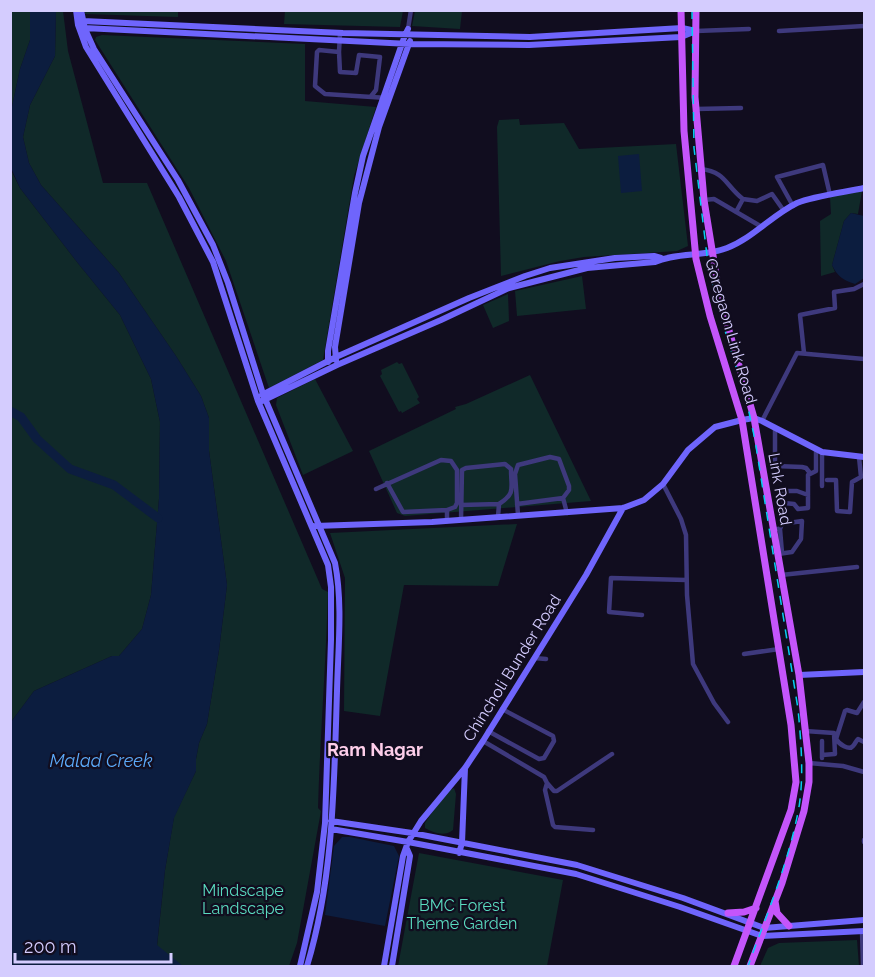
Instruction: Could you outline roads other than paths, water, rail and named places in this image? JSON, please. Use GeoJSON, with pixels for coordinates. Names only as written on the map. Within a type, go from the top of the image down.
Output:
{"type":"FeatureCollection","features":[{"type":"Feature","properties":{"kind":"main road"},"geometry":{"type":"LineString","coordinates":[[681,10],[684,131],[695,252]]}},
{"type":"Feature","properties":{"kind":"main road","name":"Link Road"},"geometry":{"type":"LineString","coordinates":[[696,10],[696,109],[704,200],[720,299],[758,419],[777,529],[781,574],[799,675],[809,763],[809,782],[804,811],[775,901],[750,966]]}},
{"type":"Feature","properties":{"kind":"main road","name":"Goregaon Link Road"},"geometry":{"type":"LineString","coordinates":[[695,252],[710,316],[742,420]]}},
{"type":"Feature","properties":{"kind":"main road","name":"Link Road"},"geometry":{"type":"LineString","coordinates":[[742,420],[791,725],[796,782],[791,810],[750,922]]}},
{"type":"Feature","properties":{"kind":"main road"},"geometry":{"type":"LineString","coordinates":[[772,606],[787,606]]}},
{"type":"Feature","properties":{"kind":"main road"},"geometry":{"type":"LineString","coordinates":[[775,901],[777,913],[789,926]]}},
{"type":"Feature","properties":{"kind":"main road"},"geometry":{"type":"LineString","coordinates":[[728,914],[756,908]]}},
{"type":"Feature","properties":{"kind":"main road"},"geometry":{"type":"LineString","coordinates":[[734,966],[750,922]]}},
{"type":"Feature","properties":{"kind":"street"},"geometry":{"type":"LineString","coordinates":[[76,10],[86,47],[179,197],[213,262],[292,485],[335,564],[338,587],[333,820],[320,915],[307,966]]}},
{"type":"Feature","properties":{"kind":"street"},"geometry":{"type":"LineString","coordinates":[[81,10],[80,23],[94,49],[178,180],[213,245],[228,284],[262,398]]}},
{"type":"Feature","properties":{"kind":"street"},"geometry":{"type":"LineString","coordinates":[[328,369],[328,351],[360,185],[386,98],[406,44],[411,10]]}},
{"type":"Feature","properties":{"kind":"street"},"geometry":{"type":"LineString","coordinates":[[80,23],[340,33],[408,33],[593,43],[681,37],[696,31]]}},
{"type":"Feature","properties":{"kind":"street"},"geometry":{"type":"LineString","coordinates":[[779,31],[864,27]]}},
{"type":"Feature","properties":{"kind":"street"},"geometry":{"type":"LineString","coordinates":[[85,29],[406,44],[530,41],[682,28],[696,31],[748,29]]}},
{"type":"Feature","properties":{"kind":"street"},"geometry":{"type":"LineString","coordinates":[[340,33],[340,72],[356,73],[360,42]]}},
{"type":"Feature","properties":{"kind":"street"},"geometry":{"type":"LineString","coordinates":[[592,34],[593,43]]}},
{"type":"Feature","properties":{"kind":"street"},"geometry":{"type":"LineString","coordinates":[[475,36],[475,44]]}},
{"type":"Feature","properties":{"kind":"street"},"geometry":{"type":"LineString","coordinates":[[339,52],[319,50],[317,52],[315,86],[325,94],[386,98]]}},
{"type":"Feature","properties":{"kind":"street"},"geometry":{"type":"LineString","coordinates":[[359,55],[380,57],[376,90],[372,96]]}},
{"type":"Feature","properties":{"kind":"street"},"geometry":{"type":"LineString","coordinates":[[696,109],[741,108]]}},
{"type":"Feature","properties":{"kind":"street"},"geometry":{"type":"LineString","coordinates":[[793,206],[777,177],[823,165],[830,195]]}},
{"type":"Feature","properties":{"kind":"street"},"geometry":{"type":"LineString","coordinates":[[701,169],[713,171],[724,177],[733,191],[742,199],[757,201],[772,194],[784,211]]}},
{"type":"Feature","properties":{"kind":"street"},"geometry":{"type":"LineString","coordinates":[[337,365],[337,336],[360,185]]}},
{"type":"Feature","properties":{"kind":"street"},"geometry":{"type":"LineString","coordinates":[[262,398],[509,288],[587,268],[655,262],[695,252],[712,252],[727,248],[798,203],[864,188]]}},
{"type":"Feature","properties":{"kind":"street"},"geometry":{"type":"LineString","coordinates":[[704,200],[714,199],[762,227]]}},
{"type":"Feature","properties":{"kind":"street"},"geometry":{"type":"LineString","coordinates":[[736,212],[742,199]]}},
{"type":"Feature","properties":{"kind":"street"},"geometry":{"type":"LineString","coordinates":[[262,398],[336,357],[504,283],[550,268],[615,258],[654,256],[662,259]]}},
{"type":"Feature","properties":{"kind":"street"},"geometry":{"type":"LineString","coordinates":[[804,353],[800,315],[835,308],[834,292],[854,289],[864,284]]}},
{"type":"Feature","properties":{"kind":"street"},"geometry":{"type":"LineString","coordinates":[[473,296],[477,303]]}},
{"type":"Feature","properties":{"kind":"street"},"geometry":{"type":"LineString","coordinates":[[758,419],[797,353],[864,359]]}},
{"type":"Feature","properties":{"kind":"street"},"geometry":{"type":"LineString","coordinates":[[315,526],[447,521],[623,508],[644,500],[663,484],[688,450],[715,427],[742,420],[758,419],[819,451],[862,457],[861,477],[852,483],[850,512],[837,511],[836,480],[826,480]]}},
{"type":"Feature","properties":{"kind":"street"},"geometry":{"type":"LineString","coordinates":[[775,428],[775,466],[802,467],[810,473],[808,495],[806,510],[798,509],[794,504],[783,501],[785,491],[797,491],[808,495]]}},
{"type":"Feature","properties":{"kind":"street"},"geometry":{"type":"LineString","coordinates":[[810,473],[816,471],[819,451]]}},
{"type":"Feature","properties":{"kind":"street"},"geometry":{"type":"LineString","coordinates":[[819,451],[822,486]]}},
{"type":"Feature","properties":{"kind":"street"},"geometry":{"type":"LineString","coordinates":[[517,504],[563,498],[569,486],[559,459],[550,457],[518,465],[515,474],[517,504],[518,515]]}},
{"type":"Feature","properties":{"kind":"street"},"geometry":{"type":"LineString","coordinates":[[376,489],[387,483],[441,460],[451,461],[457,470],[457,503],[455,507],[447,510],[403,512],[387,483]]}},
{"type":"Feature","properties":{"kind":"street"},"geometry":{"type":"LineString","coordinates":[[461,505],[499,504],[508,498],[511,494],[511,469],[505,464],[462,470],[461,505],[461,520]]}},
{"type":"Feature","properties":{"kind":"street"},"geometry":{"type":"LineString","coordinates":[[663,484],[681,519],[686,535],[693,664],[714,704],[728,722]]}},
{"type":"Feature","properties":{"kind":"street"},"geometry":{"type":"LineString","coordinates":[[563,498],[567,513]]}},
{"type":"Feature","properties":{"kind":"street"},"geometry":{"type":"LineString","coordinates":[[498,517],[499,504]]}},
{"type":"Feature","properties":{"kind":"street","name":"Chincholi Bunder Road"},"geometry":{"type":"LineString","coordinates":[[408,846],[412,833],[465,768],[483,741],[586,575],[623,508]]}},
{"type":"Feature","properties":{"kind":"street"},"geometry":{"type":"LineString","coordinates":[[447,510],[447,521]]}},
{"type":"Feature","properties":{"kind":"street"},"geometry":{"type":"LineString","coordinates":[[777,529],[782,524],[802,521],[801,539],[792,552],[780,554]]}},
{"type":"Feature","properties":{"kind":"street"},"geometry":{"type":"LineString","coordinates":[[300,966],[316,901],[325,823],[331,587],[328,565],[315,526]]}},
{"type":"Feature","properties":{"kind":"street"},"geometry":{"type":"LineString","coordinates":[[781,574],[857,567]]}},
{"type":"Feature","properties":{"kind":"street"},"geometry":{"type":"LineString","coordinates":[[642,615],[609,612],[611,578],[687,580]]}},
{"type":"Feature","properties":{"kind":"street"},"geometry":{"type":"LineString","coordinates":[[744,654],[778,649]]}},
{"type":"Feature","properties":{"kind":"street"},"geometry":{"type":"LineString","coordinates":[[534,658],[546,659]]}},
{"type":"Feature","properties":{"kind":"street"},"geometry":{"type":"LineString","coordinates":[[799,675],[864,672]]}},
{"type":"Feature","properties":{"kind":"street"},"geometry":{"type":"LineString","coordinates":[[864,702],[857,712],[845,711],[836,739],[838,743],[849,748],[853,747],[858,739],[864,742]]}},
{"type":"Feature","properties":{"kind":"street"},"geometry":{"type":"LineString","coordinates":[[488,731],[539,759],[544,758],[554,741],[553,736],[502,710]]}},
{"type":"Feature","properties":{"kind":"street"},"geometry":{"type":"LineString","coordinates":[[805,731],[834,734],[836,754],[822,755]]}},
{"type":"Feature","properties":{"kind":"street"},"geometry":{"type":"LineString","coordinates":[[483,741],[544,777],[546,783],[554,791],[612,754]]}},
{"type":"Feature","properties":{"kind":"street"},"geometry":{"type":"LineString","coordinates":[[822,741],[822,764]]}},
{"type":"Feature","properties":{"kind":"street"},"geometry":{"type":"LineString","coordinates":[[809,763],[843,766],[864,772]]}},
{"type":"Feature","properties":{"kind":"street"},"geometry":{"type":"LineString","coordinates":[[459,853],[462,843],[465,768]]}},
{"type":"Feature","properties":{"kind":"street"},"geometry":{"type":"LineString","coordinates":[[546,783],[545,790],[553,825],[593,830]]}},
{"type":"Feature","properties":{"kind":"street"},"geometry":{"type":"LineString","coordinates":[[325,823],[333,820],[412,833],[577,865],[764,928],[864,920]]}},
{"type":"Feature","properties":{"kind":"street"},"geometry":{"type":"LineString","coordinates":[[325,823],[332,830],[408,846],[576,874],[762,936],[863,931],[863,966]]}},
{"type":"Feature","properties":{"kind":"street"},"geometry":{"type":"LineString","coordinates":[[384,966],[403,856],[408,846]]}},
{"type":"Feature","properties":{"kind":"street"},"geometry":{"type":"LineString","coordinates":[[392,966],[410,856],[408,846]]}},
{"type":"Feature","properties":{"kind":"street"},"geometry":{"type":"LineString","coordinates":[[724,922],[728,914]]}},
{"type":"Feature","properties":{"kind":"water","name":"Malad Creek"},"geometry":{"type":"Polygon","coordinates":[[[30,11],[56,11],[55,56],[30,105],[23,137],[29,163],[41,185],[119,273],[201,396],[209,418],[209,451],[227,585],[207,724],[199,743],[196,771],[174,818],[165,870],[157,945],[183,966],[11,966],[11,722],[34,691],[112,656],[119,656],[142,629],[151,595],[159,499],[160,422],[151,379],[120,315],[20,188],[11,168],[11,111],[20,69],[30,40],[30,11]]]}},
{"type":"Feature","properties":{"kind":"water"},"geometry":{"type":"Polygon","coordinates":[[[639,154],[642,191],[621,193],[618,156],[639,154]]]}},
{"type":"Feature","properties":{"kind":"water"},"geometry":{"type":"Polygon","coordinates":[[[851,213],[864,216],[864,278],[855,284],[841,277],[832,265],[844,221],[851,213]]]}},
{"type":"Feature","properties":{"kind":"water"},"geometry":{"type":"Polygon","coordinates":[[[342,837],[394,846],[399,856],[385,926],[325,915],[334,846],[342,837]]]}},
{"type":"Feature","properties":{"kind":"waterway"},"geometry":{"type":"LineString","coordinates":[[10,411],[21,417],[37,439],[70,469],[114,485],[158,518]]}},
{"type":"Feature","properties":{"kind":"railway"},"geometry":{"type":"LineString","coordinates":[[692,10],[694,148],[708,264],[720,314],[747,403],[755,440],[798,709],[801,746],[801,795],[795,827],[777,888],[748,966]]}},
{"type":"Feature","properties":{"kind":"district","name":"Ram Nagar"},"geometry":{"type":"Point","coordinates":[375,749]}},
{"type":"Feature","properties":{"kind":"park label","name":"Mindscape Landscape"},"geometry":{"type":"Point","coordinates":[243,899]}},
{"type":"Feature","properties":{"kind":"park label","name":"BMC Forest Theme Garden"},"geometry":{"type":"Point","coordinates":[462,914]}}]}
